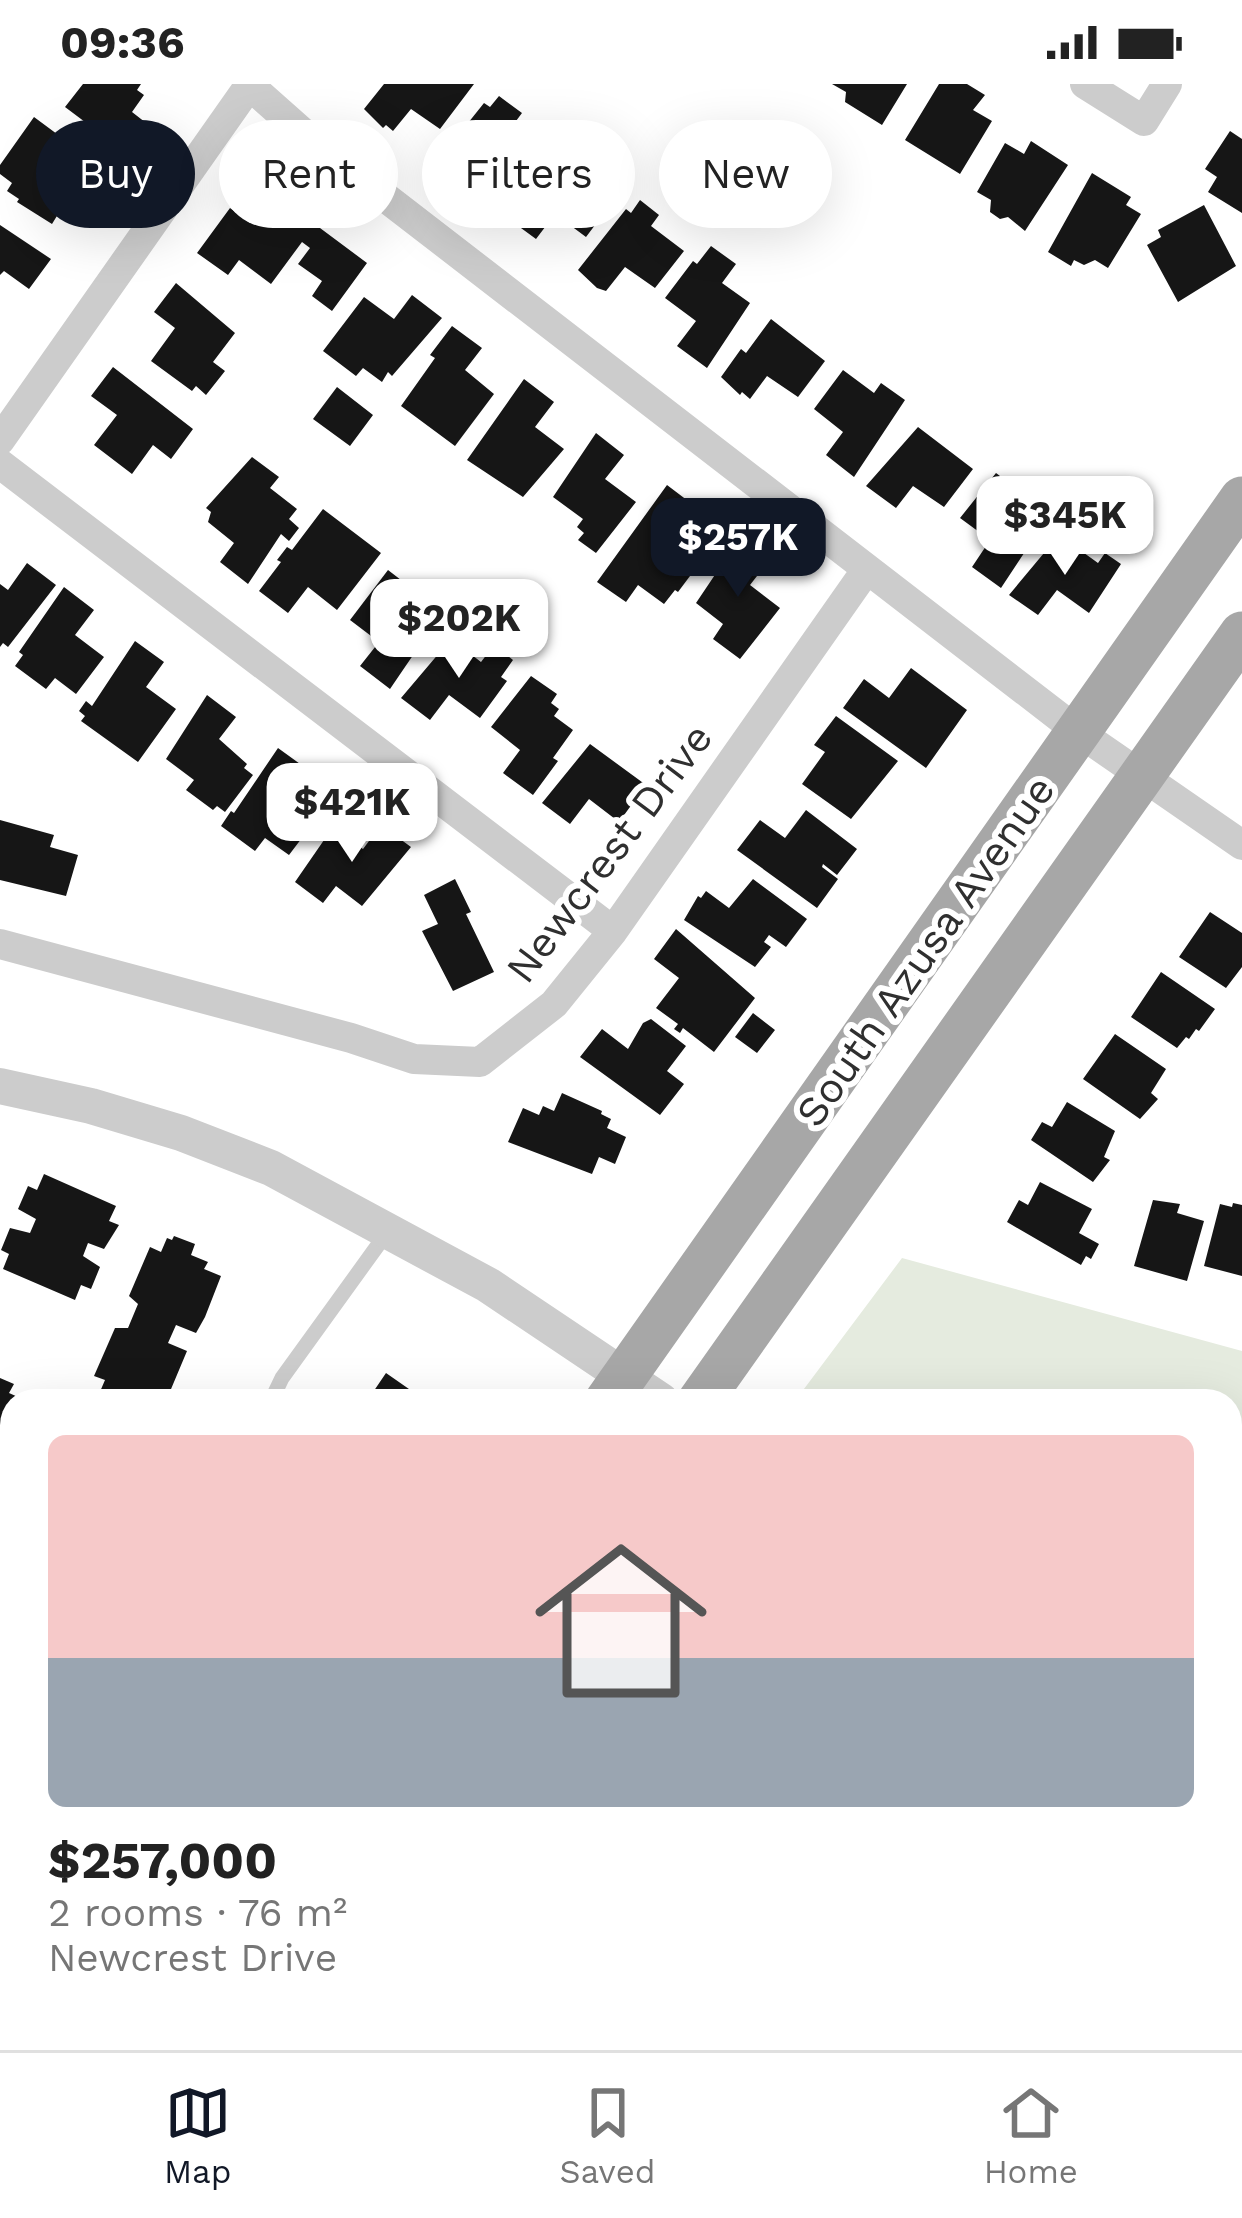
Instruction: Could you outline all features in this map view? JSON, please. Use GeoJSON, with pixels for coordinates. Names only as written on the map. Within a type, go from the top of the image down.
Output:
{"type":"FeatureCollection","features":[{"type":"Feature","properties":{"kind":"main road","name":"South Azusa Avenue"},"geometry":{"type":"LineString","coordinates":[[633,1389],[1242,499]]}},
{"type":"Feature","properties":{"kind":"main road","name":"South Azusa Avenue"},"geometry":{"type":"LineString","coordinates":[[709,1389],[1242,634]]}},
{"type":"Feature","properties":{"kind":"street"},"geometry":{"type":"LineString","coordinates":[[1085,84],[1144,122],[1166,84]]}},
{"type":"Feature","properties":{"kind":"street"},"geometry":{"type":"LineString","coordinates":[[0,440],[248,85],[311,140],[1080,733],[1242,845]]}},
{"type":"Feature","properties":{"kind":"street"},"geometry":{"type":"LineString","coordinates":[[0,464],[613,931]]}},
{"type":"Feature","properties":{"kind":"street","name":"Newcrest Drive"},"geometry":{"type":"LineString","coordinates":[[0,944],[414,1059],[480,1062],[554,1004],[613,931],[867,569]]}},
{"type":"Feature","properties":{"kind":"street"},"geometry":{"type":"LineString","coordinates":[[0,1086],[181,1133],[272,1168],[488,1285],[627,1389]]}},
{"type":"Feature","properties":{"kind":"lane"},"geometry":{"type":"LineString","coordinates":[[277,1389],[388,1231]]}},
{"type":"Feature","properties":{"kind":"shaded area"},"geometry":{"type":"Polygon","coordinates":[[[902,1258],[1242,1351],[1242,1389],[804,1389],[902,1258]]]}},
{"type":"Feature","properties":{"kind":"building"},"geometry":{"type":"Polygon","coordinates":[[[83,84],[141,84],[137,90],[144,95],[132,112],[142,120],[82,120],[65,107],[83,84]]]}},
{"type":"Feature","properties":{"kind":"building"},"geometry":{"type":"Polygon","coordinates":[[[384,84],[474,84],[447,120],[427,120],[411,109],[398,125],[398,120],[375,120],[364,109],[384,84]]]}},
{"type":"Feature","properties":{"kind":"building"},"geometry":{"type":"Polygon","coordinates":[[[832,84],[907,84],[882,125],[845,102],[846,92],[832,84]]]}},
{"type":"Feature","properties":{"kind":"building"},"geometry":{"type":"Polygon","coordinates":[[[939,84],[967,84],[985,95],[973,110],[992,121],[960,174],[905,140],[939,84]]]}},
{"type":"Feature","properties":{"kind":"building"},"geometry":{"type":"Polygon","coordinates":[[[499,96],[522,113],[517,120],[470,120],[484,103],[490,107],[499,96]]]}},
{"type":"Feature","properties":{"kind":"building"},"geometry":{"type":"Polygon","coordinates":[[[34,117],[38,120],[36,214],[7,191],[12,183],[0,174],[0,165],[34,117]]]}},
{"type":"Feature","properties":{"kind":"building"},"geometry":{"type":"Polygon","coordinates":[[[1230,131],[1242,139],[1242,213],[1208,192],[1217,177],[1205,169],[1230,131]]]}},
{"type":"Feature","properties":{"kind":"building"},"geometry":{"type":"Polygon","coordinates":[[[1031,141],[1068,165],[1025,231],[1008,217],[1000,219],[990,212],[991,200],[977,192],[1005,143],[1024,154],[1031,141]]]}},
{"type":"Feature","properties":{"kind":"building"},"geometry":{"type":"Polygon","coordinates":[[[1092,173],[1131,197],[1126,205],[1141,214],[1108,268],[1095,260],[1084,265],[1074,260],[1071,266],[1048,252],[1092,173]]]}},
{"type":"Feature","properties":{"kind":"building"},"geometry":{"type":"Polygon","coordinates":[[[640,200],[659,215],[651,226],[684,251],[655,288],[625,267],[606,291],[597,288],[578,270],[611,228],[635,228],[635,207],[640,200]]]}},
{"type":"Feature","properties":{"kind":"building"},"geometry":{"type":"Polygon","coordinates":[[[1204,205],[1236,266],[1178,302],[1147,245],[1161,237],[1158,230],[1204,205]]]}},
{"type":"Feature","properties":{"kind":"building"},"geometry":{"type":"Polygon","coordinates":[[[219,223],[219,228],[320,228],[367,263],[332,311],[312,296],[322,281],[298,264],[310,248],[302,242],[271,284],[239,260],[228,275],[197,253],[219,223]]]}},
{"type":"Feature","properties":{"kind":"building"},"geometry":{"type":"Polygon","coordinates":[[[0,225],[51,259],[29,289],[4,271],[0,275],[0,225]]]}},
{"type":"Feature","properties":{"kind":"building"},"geometry":{"type":"Polygon","coordinates":[[[521,228],[544,228],[536,239],[521,228]]]}},
{"type":"Feature","properties":{"kind":"building"},"geometry":{"type":"Polygon","coordinates":[[[711,246],[736,264],[722,283],[750,303],[707,368],[677,346],[696,321],[665,298],[711,246]]]}},
{"type":"Feature","properties":{"kind":"building"},"geometry":{"type":"Polygon","coordinates":[[[176,283],[235,333],[213,362],[225,371],[206,395],[196,386],[192,391],[151,361],[175,328],[154,312],[176,283]]]}},
{"type":"Feature","properties":{"kind":"building"},"geometry":{"type":"Polygon","coordinates":[[[412,295],[442,318],[392,376],[388,372],[382,382],[363,368],[356,376],[323,351],[364,297],[394,319],[412,295]]]}},
{"type":"Feature","properties":{"kind":"building"},"geometry":{"type":"Polygon","coordinates":[[[771,319],[825,361],[798,397],[767,376],[750,399],[721,377],[771,319]]]}},
{"type":"Feature","properties":{"kind":"building"},"geometry":{"type":"Polygon","coordinates":[[[452,326],[482,348],[465,370],[494,394],[455,446],[401,406],[452,326]]]}},
{"type":"Feature","properties":{"kind":"building"},"geometry":{"type":"Polygon","coordinates":[[[113,367],[193,429],[171,459],[153,445],[132,474],[94,445],[117,415],[91,396],[113,367]]]}},
{"type":"Feature","properties":{"kind":"building"},"geometry":{"type":"Polygon","coordinates":[[[843,370],[874,393],[881,383],[905,400],[854,477],[826,455],[843,432],[814,409],[843,370]]]}},
{"type":"Feature","properties":{"kind":"building"},"geometry":{"type":"Polygon","coordinates":[[[524,379],[554,402],[535,427],[564,449],[523,497],[467,460],[524,379]]]}},
{"type":"Feature","properties":{"kind":"building"},"geometry":{"type":"Polygon","coordinates":[[[337,387],[373,415],[350,446],[313,419],[337,387]]]}},
{"type":"Feature","properties":{"kind":"building"},"geometry":{"type":"Polygon","coordinates":[[[918,427],[973,469],[944,507],[913,486],[896,508],[866,486],[918,427]]]}},
{"type":"Feature","properties":{"kind":"building"},"geometry":{"type":"Polygon","coordinates":[[[596,433],[624,455],[605,479],[636,502],[596,553],[578,540],[584,533],[577,527],[583,519],[553,497],[596,433]]]}},
{"type":"Feature","properties":{"kind":"building"},"geometry":{"type":"Polygon","coordinates":[[[252,457],[279,477],[270,488],[297,509],[289,519],[299,528],[289,541],[281,534],[248,584],[220,562],[234,543],[208,522],[211,512],[206,508],[252,457]]]}},
{"type":"Feature","properties":{"kind":"building"},"geometry":{"type":"Polygon","coordinates":[[[996,473],[1021,492],[1014,501],[1044,523],[1001,588],[972,567],[990,540],[960,518],[996,473]]]}},
{"type":"Feature","properties":{"kind":"building"},"geometry":{"type":"Polygon","coordinates":[[[667,485],[696,507],[676,533],[705,556],[664,604],[638,585],[626,602],[597,582],[667,485]]]}},
{"type":"Feature","properties":{"kind":"building"},"geometry":{"type":"Polygon","coordinates":[[[323,509],[381,553],[337,610],[308,587],[288,613],[259,591],[287,547],[292,550],[323,509]]]}},
{"type":"Feature","properties":{"kind":"building"},"geometry":{"type":"Polygon","coordinates":[[[1059,535],[1098,563],[1105,553],[1121,564],[1089,613],[1057,590],[1038,615],[1009,595],[1059,535]]]}},
{"type":"Feature","properties":{"kind":"building"},"geometry":{"type":"Polygon","coordinates":[[[739,539],[768,562],[750,585],[780,608],[740,659],[713,639],[723,624],[696,603],[739,539]]]}},
{"type":"Feature","properties":{"kind":"building"},"geometry":{"type":"Polygon","coordinates":[[[27,563],[56,585],[8,647],[3,643],[0,647],[0,584],[8,590],[27,563]]]}},
{"type":"Feature","properties":{"kind":"building"},"geometry":{"type":"Polygon","coordinates":[[[388,570],[423,597],[420,602],[439,617],[390,689],[360,666],[379,642],[350,620],[388,570]]]}},
{"type":"Feature","properties":{"kind":"building"},"geometry":{"type":"Polygon","coordinates":[[[64,587],[94,610],[75,635],[104,657],[76,694],[55,678],[46,689],[15,666],[23,655],[19,652],[64,587]]]}},
{"type":"Feature","properties":{"kind":"building"},"geometry":{"type":"Polygon","coordinates":[[[451,639],[481,662],[494,645],[513,660],[501,677],[507,681],[480,718],[449,695],[430,720],[401,698],[451,639]]]}},
{"type":"Feature","properties":{"kind":"building"},"geometry":{"type":"Polygon","coordinates":[[[135,641],[164,662],[146,687],[176,709],[138,762],[81,721],[85,716],[79,711],[86,701],[92,706],[135,641]]]}},
{"type":"Feature","properties":{"kind":"building"},"geometry":{"type":"Polygon","coordinates":[[[911,668],[967,710],[926,768],[843,708],[864,679],[889,698],[911,668]]]}},
{"type":"Feature","properties":{"kind":"building"},"geometry":{"type":"Polygon","coordinates":[[[531,676],[557,694],[551,703],[559,709],[554,716],[573,730],[533,795],[503,773],[520,750],[491,727],[531,676]]]}},
{"type":"Feature","properties":{"kind":"building"},"geometry":{"type":"Polygon","coordinates":[[[207,695],[236,717],[219,739],[253,775],[225,812],[217,806],[213,810],[186,790],[194,780],[166,759],[207,695]]]}},
{"type":"Feature","properties":{"kind":"building"},"geometry":{"type":"Polygon","coordinates":[[[836,716],[898,761],[851,819],[802,784],[825,752],[814,745],[836,716]]]}},
{"type":"Feature","properties":{"kind":"building"},"geometry":{"type":"Polygon","coordinates":[[[590,744],[646,785],[619,822],[589,799],[570,824],[542,803],[590,744]]]}},
{"type":"Feature","properties":{"kind":"building"},"geometry":{"type":"Polygon","coordinates":[[[278,748],[307,769],[288,796],[317,818],[289,855],[265,838],[255,851],[221,826],[278,748]]]}},
{"type":"Feature","properties":{"kind":"building"},"geometry":{"type":"Polygon","coordinates":[[[806,810],[857,849],[837,875],[823,864],[838,879],[817,908],[737,850],[760,820],[785,838],[806,810]]]}},
{"type":"Feature","properties":{"kind":"building"},"geometry":{"type":"Polygon","coordinates":[[[0,820],[54,835],[50,847],[78,855],[66,896],[0,880],[0,820]]]}},
{"type":"Feature","properties":{"kind":"building"},"geometry":{"type":"Polygon","coordinates":[[[381,825],[411,847],[362,906],[336,886],[323,903],[295,882],[333,827],[363,849],[381,825]]]}},
{"type":"Feature","properties":{"kind":"building"},"geometry":{"type":"Polygon","coordinates":[[[455,879],[494,972],[453,991],[422,931],[438,924],[424,895],[455,879]]]}},
{"type":"Feature","properties":{"kind":"building"},"geometry":{"type":"Polygon","coordinates":[[[753,879],[807,919],[786,947],[769,935],[764,942],[771,947],[755,967],[684,920],[706,891],[729,908],[753,879]]]}},
{"type":"Feature","properties":{"kind":"building"},"geometry":{"type":"Polygon","coordinates":[[[1210,912],[1242,933],[1242,967],[1226,988],[1179,957],[1210,912]]]}},
{"type":"Feature","properties":{"kind":"building"},"geometry":{"type":"Polygon","coordinates":[[[676,929],[755,998],[714,1052],[683,1028],[680,1033],[674,1029],[678,1024],[656,1008],[679,978],[654,959],[676,929]]]}},
{"type":"Feature","properties":{"kind":"building"},"geometry":{"type":"Polygon","coordinates":[[[1161,972],[1215,1009],[1199,1031],[1177,1048],[1131,1017],[1161,972]]]}},
{"type":"Feature","properties":{"kind":"building"},"geometry":{"type":"Polygon","coordinates":[[[753,1013],[775,1030],[757,1053],[735,1037],[753,1013]]]}},
{"type":"Feature","properties":{"kind":"building"},"geometry":{"type":"Polygon","coordinates":[[[651,1019],[686,1046],[667,1071],[684,1084],[660,1115],[580,1057],[602,1029],[628,1049],[643,1023],[651,1019]]]}},
{"type":"Feature","properties":{"kind":"building"},"geometry":{"type":"Polygon","coordinates":[[[1115,1034],[1166,1069],[1151,1093],[1158,1099],[1140,1119],[1083,1079],[1115,1034]]]}},
{"type":"Feature","properties":{"kind":"building"},"geometry":{"type":"Polygon","coordinates":[[[562,1093],[602,1111],[611,1119],[607,1128],[626,1137],[615,1164],[599,1157],[592,1174],[508,1142],[523,1108],[539,1115],[543,1106],[554,1111],[562,1093]]]}},
{"type":"Feature","properties":{"kind":"building"},"geometry":{"type":"Polygon","coordinates":[[[1067,1102],[1115,1131],[1104,1157],[1110,1160],[1093,1182],[1031,1140],[1042,1122],[1052,1127],[1067,1102]]]}},
{"type":"Feature","properties":{"kind":"building"},"geometry":{"type":"Polygon","coordinates":[[[44,1174],[116,1206],[109,1221],[119,1225],[104,1249],[88,1243],[83,1256],[100,1267],[91,1289],[81,1285],[75,1300],[3,1269],[9,1254],[1,1250],[10,1228],[30,1233],[36,1219],[18,1209],[28,1186],[37,1190],[44,1174]]]}},
{"type":"Feature","properties":{"kind":"building"},"geometry":{"type":"Polygon","coordinates":[[[1040,1182],[1092,1209],[1079,1233],[1099,1244],[1091,1259],[1086,1256],[1081,1265],[1007,1222],[1019,1200],[1028,1205],[1040,1182]]]}},
{"type":"Feature","properties":{"kind":"building"},"geometry":{"type":"Polygon","coordinates":[[[1153,1200],[1180,1204],[1177,1213],[1204,1221],[1187,1281],[1134,1266],[1153,1200]]]}},
{"type":"Feature","properties":{"kind":"building"},"geometry":{"type":"Polygon","coordinates":[[[1233,1203],[1242,1205],[1242,1276],[1204,1266],[1220,1204],[1232,1207],[1233,1203]]]}},
{"type":"Feature","properties":{"kind":"building"},"geometry":{"type":"Polygon","coordinates":[[[174,1236],[195,1244],[191,1255],[208,1262],[204,1269],[221,1276],[196,1333],[176,1325],[168,1343],[187,1351],[171,1389],[101,1389],[105,1380],[94,1376],[115,1328],[128,1328],[138,1304],[129,1296],[150,1247],[161,1252],[167,1238],[174,1236]]]}},
{"type":"Feature","properties":{"kind":"building"},"geometry":{"type":"Polygon","coordinates":[[[386,1373],[409,1389],[375,1389],[386,1373]]]}},
{"type":"Feature","properties":{"kind":"building"},"geometry":{"type":"Polygon","coordinates":[[[0,1378],[14,1384],[11,1389],[0,1389],[0,1378]]]}}]}
